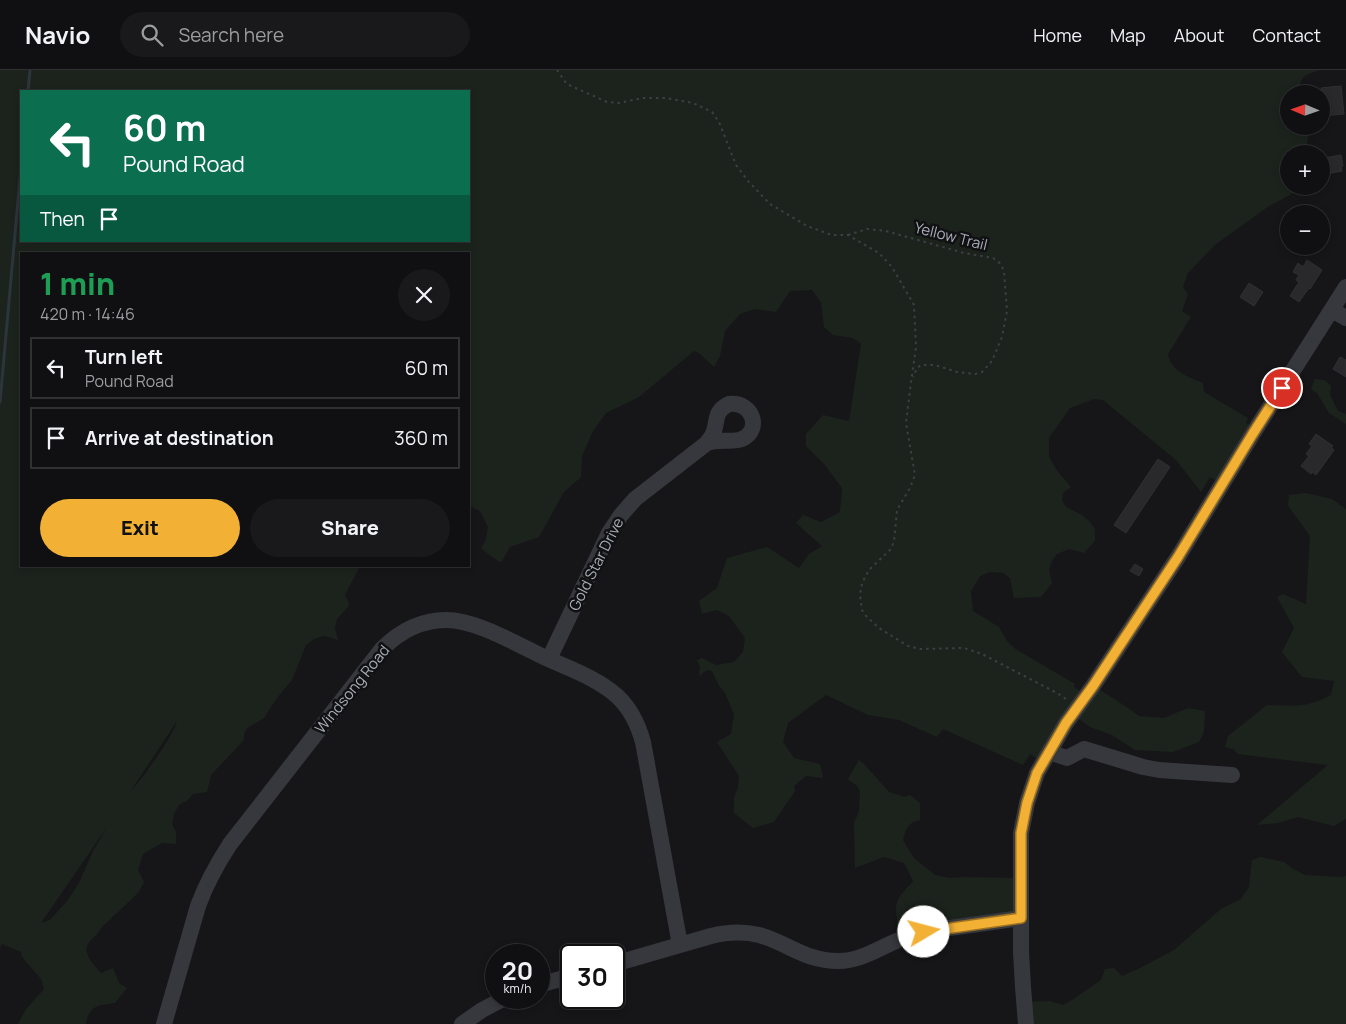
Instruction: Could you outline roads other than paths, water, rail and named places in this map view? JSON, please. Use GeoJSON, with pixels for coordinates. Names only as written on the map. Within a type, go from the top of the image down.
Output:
{"type":"FeatureCollection","features":[{"type":"Feature","properties":{"kind":"street"},"geometry":{"type":"LineString","coordinates":[[1026,1024],[1021,918],[1021,833],[1027,803],[1037,773],[1073,714],[1178,557],[1247,443],[1339,314],[1346,287]]}},
{"type":"Feature","properties":{"kind":"street","name":"Gold Star Drive"},"geometry":{"type":"LineString","coordinates":[[548,659],[609,533],[620,515],[642,493],[707,443]]}},
{"type":"Feature","properties":{"kind":"street","name":"Windsong Road"},"geometry":{"type":"LineString","coordinates":[[164,1024],[204,890],[220,860],[236,836],[391,640],[412,627],[436,620],[454,620],[483,628],[592,679],[610,690],[625,704],[636,722],[643,742],[680,945]]}},
{"type":"Feature","properties":{"kind":"street"},"geometry":{"type":"LineString","coordinates":[[1073,714],[1072,733],[1084,749],[1142,767],[1232,775]]}},
{"type":"Feature","properties":{"kind":"street"},"geometry":{"type":"LineString","coordinates":[[1049,752],[1067,758],[1084,749]]}},
{"type":"Feature","properties":{"kind":"street"},"geometry":{"type":"LineString","coordinates":[[625,961],[720,934],[739,932],[767,938],[810,957],[838,961],[868,955],[892,942],[924,932],[1021,918]]}},
{"type":"Feature","properties":{"kind":"street"},"geometry":{"type":"LineString","coordinates":[[462,1024],[485,1008]]}},
{"type":"Feature","properties":{"kind":"waterway"},"geometry":{"type":"LineString","coordinates":[[28,90],[30,70]]}},
{"type":"Feature","properties":{"kind":"waterway"},"geometry":{"type":"LineString","coordinates":[[0,402],[20,178]]}}]}
